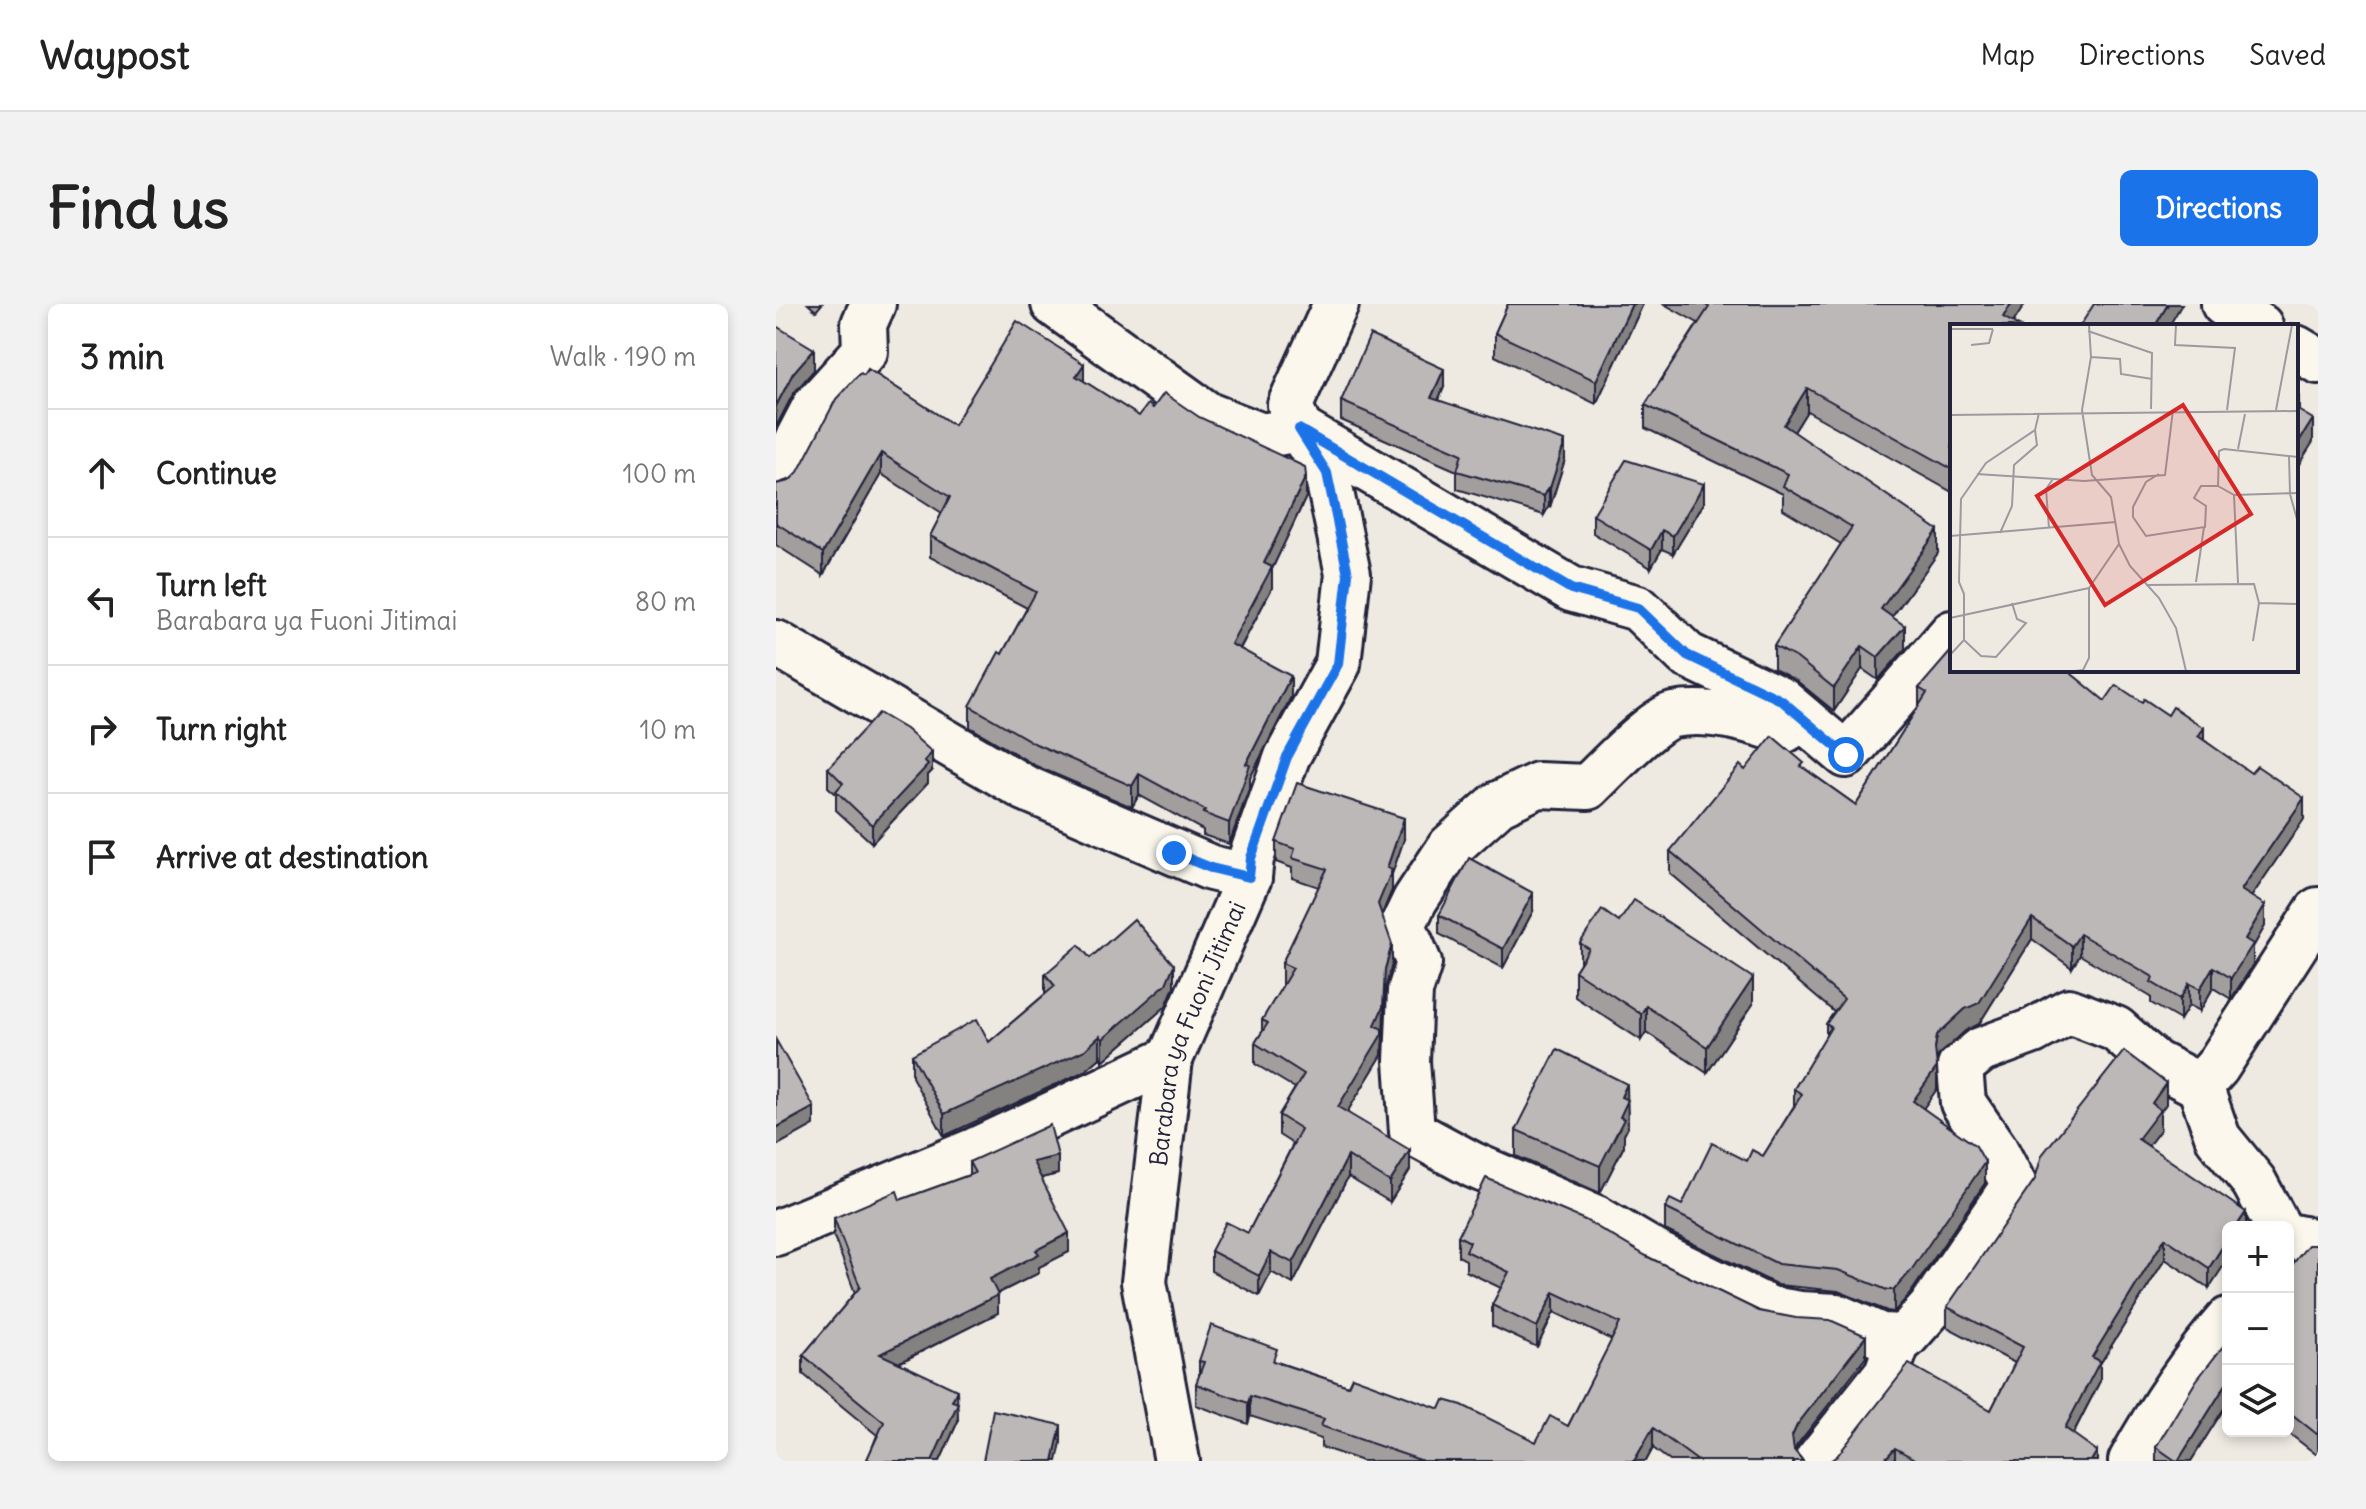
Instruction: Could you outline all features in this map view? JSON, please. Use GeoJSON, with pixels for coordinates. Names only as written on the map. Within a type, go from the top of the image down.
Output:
{"type":"FeatureCollection","features":[{"type":"Feature","properties":{"kind":"street"},"geometry":{"type":"LineString","coordinates":[[776,481],[815,406],[865,351],[864,324],[873,304]]}},
{"type":"Feature","properties":{"kind":"street"},"geometry":{"type":"LineString","coordinates":[[1054,304],[1208,415],[1262,436],[1299,429],[1571,589],[1638,608],[1687,655],[1781,700],[1846,755],[1950,635]]}},
{"type":"Feature","properties":{"kind":"street","name":"Barabara ya Fuoni Jitimai"},"geometry":{"type":"LineString","coordinates":[[1177,1461],[1144,1282],[1170,1059],[1249,877],[1251,858],[1287,757],[1338,664],[1348,574],[1327,473],[1299,429],[1290,405],[1336,304]]}},
{"type":"Feature","properties":{"kind":"street"},"geometry":{"type":"LineString","coordinates":[[2204,324],[2218,304]]}},
{"type":"Feature","properties":{"kind":"street"},"geometry":{"type":"LineString","coordinates":[[2224,304],[2257,324]]}},
{"type":"Feature","properties":{"kind":"street"},"geometry":{"type":"LineString","coordinates":[[2298,349],[2318,361]]}},
{"type":"Feature","properties":{"kind":"street"},"geometry":{"type":"LineString","coordinates":[[776,643],[1025,788],[1211,868],[1249,877]]}},
{"type":"Feature","properties":{"kind":"street"},"geometry":{"type":"LineString","coordinates":[[1803,719],[1783,731],[1732,715],[1670,715],[1622,752],[1588,787],[1538,785],[1498,804],[1450,847],[1415,900],[1403,925],[1419,963],[1410,991],[1407,1061],[1412,1132],[1473,1165],[1596,1218],[1659,1255],[1770,1309],[1836,1316],[1881,1336],[1905,1337],[1930,1309],[2014,1185],[1996,1151],[1963,1103],[1960,1067],[1981,1050],[2033,1031],[2069,1011],[2116,1029],[2155,1063],[2200,1086],[2218,1138],[2254,1182],[2275,1221]]}},
{"type":"Feature","properties":{"kind":"street"},"geometry":{"type":"LineString","coordinates":[[2200,1086],[2217,1067],[2318,910]]}},
{"type":"Feature","properties":{"kind":"street"},"geometry":{"type":"LineString","coordinates":[[776,1233],[976,1150],[1170,1059]]}},
{"type":"Feature","properties":{"kind":"street"},"geometry":{"type":"LineString","coordinates":[[2294,1237],[2318,1242]]}},
{"type":"Feature","properties":{"kind":"street"},"geometry":{"type":"LineString","coordinates":[[2131,1461],[2147,1432],[2222,1326]]}},
{"type":"Feature","properties":{"kind":"street"},"geometry":{"type":"LineString","coordinates":[[1817,1461],[1887,1373],[1899,1338]]}},
{"type":"Feature","properties":{"kind":"building"},"geometry":{"type":"Polygon","coordinates":[[[1508,304],[1632,304],[1596,381],[1495,333],[1508,304]]]}},
{"type":"Feature","properties":{"kind":"building"},"geometry":{"type":"Polygon","coordinates":[[[1704,304],[2011,304],[2003,317],[2015,324],[1950,324],[1950,468],[1807,388],[1784,425],[1938,530],[1881,609],[1905,626],[1878,657],[1862,646],[1834,688],[1797,658],[1774,646],[1852,527],[1783,486],[1788,474],[1645,405],[1709,307],[1704,304]]]}},
{"type":"Feature","properties":{"kind":"building"},"geometry":{"type":"Polygon","coordinates":[[[2094,304],[2168,304],[2156,324],[2081,324],[2094,304]]]}},
{"type":"Feature","properties":{"kind":"building"},"geometry":{"type":"Polygon","coordinates":[[[1017,321],[1084,364],[1076,376],[1139,416],[1148,404],[1153,408],[1164,393],[1199,417],[1305,467],[1306,476],[1264,563],[1272,567],[1231,644],[1291,676],[1246,764],[1250,765],[1229,823],[1203,813],[1205,810],[1139,774],[1132,786],[1036,744],[970,706],[1036,592],[930,536],[950,497],[881,453],[823,553],[776,523],[776,484],[789,481],[798,472],[836,399],[860,373],[864,375],[868,369],[954,425],[1017,321]]]}},
{"type":"Feature","properties":{"kind":"building"},"geometry":{"type":"Polygon","coordinates":[[[776,326],[814,349],[793,373],[776,406],[776,326]]]}},
{"type":"Feature","properties":{"kind":"building"},"geometry":{"type":"Polygon","coordinates":[[[1370,335],[1444,369],[1431,398],[1565,441],[1550,488],[1544,496],[1457,471],[1462,454],[1341,401],[1370,335]]]}},
{"type":"Feature","properties":{"kind":"building"},"geometry":{"type":"Polygon","coordinates":[[[2298,410],[2313,419],[2298,443],[2298,410]]]}},
{"type":"Feature","properties":{"kind":"building"},"geometry":{"type":"Polygon","coordinates":[[[1626,460],[1704,484],[1673,536],[1662,530],[1651,550],[1593,515],[1626,460]]]}},
{"type":"Feature","properties":{"kind":"building"},"geometry":{"type":"Polygon","coordinates":[[[1950,652],[1950,672],[2069,672],[2105,701],[2116,685],[2168,715],[2173,707],[2204,728],[2198,736],[2251,773],[2257,766],[2304,798],[2241,890],[2265,905],[2245,939],[2253,944],[2231,978],[2213,967],[2200,989],[2189,983],[2180,999],[2151,982],[2153,977],[2080,934],[2072,946],[2032,918],[1979,1003],[1965,1009],[1937,1035],[1937,1067],[1913,1101],[1976,1146],[1985,1162],[1910,1272],[1894,1290],[1887,1290],[1838,1270],[1778,1264],[1665,1208],[1670,1199],[1682,1205],[1712,1143],[1747,1161],[1752,1150],[1763,1156],[1802,1094],[1794,1089],[1831,1027],[1826,1024],[1844,999],[1670,851],[1740,765],[1745,770],[1772,736],[1804,763],[1801,766],[1856,805],[1927,693],[1919,688],[1950,652]]]}},
{"type":"Feature","properties":{"kind":"building"},"geometry":{"type":"Polygon","coordinates":[[[879,713],[906,729],[932,752],[924,761],[928,765],[872,825],[836,791],[843,783],[828,768],[879,713]]]}},
{"type":"Feature","properties":{"kind":"building"},"geometry":{"type":"Polygon","coordinates":[[[1297,783],[1404,818],[1387,868],[1392,870],[1378,904],[1392,944],[1385,969],[1383,1007],[1375,1025],[1382,1029],[1382,1034],[1338,1107],[1410,1150],[1390,1182],[1348,1156],[1293,1263],[1271,1252],[1259,1276],[1211,1251],[1226,1222],[1248,1233],[1301,1129],[1279,1115],[1304,1074],[1255,1043],[1268,1023],[1262,1020],[1293,968],[1282,963],[1327,869],[1292,858],[1295,849],[1276,842],[1297,783]]]}},
{"type":"Feature","properties":{"kind":"building"},"geometry":{"type":"Polygon","coordinates":[[[1469,858],[1533,893],[1503,949],[1439,915],[1469,858]]]}},
{"type":"Feature","properties":{"kind":"building"},"geometry":{"type":"Polygon","coordinates":[[[1634,900],[1753,978],[1707,1047],[1646,1006],[1641,1014],[1575,971],[1589,949],[1580,943],[1602,910],[1619,922],[1634,900]]]}},
{"type":"Feature","properties":{"kind":"building"},"geometry":{"type":"Polygon","coordinates":[[[1134,919],[1174,965],[1166,984],[1103,1039],[1100,1036],[1085,1050],[944,1114],[912,1055],[977,1019],[989,1042],[1055,986],[1045,974],[1079,945],[1090,958],[1134,919]]]}},
{"type":"Feature","properties":{"kind":"building"},"geometry":{"type":"Polygon","coordinates":[[[776,1040],[814,1107],[776,1128],[776,1040]]]}},
{"type":"Feature","properties":{"kind":"building"},"geometry":{"type":"Polygon","coordinates":[[[1557,1049],[1627,1084],[1621,1097],[1628,1100],[1620,1117],[1624,1119],[1600,1166],[1516,1130],[1557,1049]]]}},
{"type":"Feature","properties":{"kind":"building"},"geometry":{"type":"Polygon","coordinates":[[[2124,1051],[2166,1083],[2152,1103],[2160,1110],[2138,1139],[2246,1212],[2240,1221],[2222,1221],[2222,1247],[2209,1268],[2165,1238],[2092,1357],[2100,1361],[2065,1428],[2097,1451],[2091,1461],[1918,1461],[1895,1448],[1883,1461],[1830,1461],[1909,1364],[1991,1410],[2023,1347],[1947,1307],[2035,1179],[2042,1155],[2124,1051]]]}},
{"type":"Feature","properties":{"kind":"building"},"geometry":{"type":"Polygon","coordinates":[[[1050,1125],[1058,1156],[1033,1162],[1069,1233],[1036,1250],[1039,1254],[990,1279],[998,1295],[880,1354],[957,1390],[952,1401],[958,1403],[932,1461],[867,1459],[884,1422],[803,1355],[860,1287],[834,1218],[897,1191],[900,1200],[975,1173],[969,1162],[1050,1125]]]}},
{"type":"Feature","properties":{"kind":"building"},"geometry":{"type":"Polygon","coordinates":[[[1486,1178],[1585,1220],[1648,1257],[1759,1311],[1830,1320],[1866,1336],[1797,1425],[1792,1436],[1794,1450],[1803,1461],[1698,1461],[1653,1428],[1634,1461],[1423,1461],[1321,1426],[1324,1419],[1250,1396],[1248,1403],[1196,1384],[1204,1362],[1199,1361],[1211,1325],[1277,1349],[1273,1361],[1348,1386],[1352,1377],[1440,1409],[1444,1400],[1462,1405],[1536,1442],[1550,1416],[1568,1426],[1620,1323],[1554,1292],[1537,1327],[1492,1305],[1509,1272],[1466,1251],[1470,1242],[1458,1236],[1486,1178]]]}},
{"type":"Feature","properties":{"kind":"building"},"geometry":{"type":"Polygon","coordinates":[[[2308,1245],[2318,1245],[2318,1435],[2294,1416],[2294,1262],[2308,1245]]]}},
{"type":"Feature","properties":{"kind":"building"},"geometry":{"type":"Polygon","coordinates":[[[2222,1348],[2222,1391],[2176,1461],[2156,1447],[2196,1381],[2222,1348]]]}},
{"type":"Feature","properties":{"kind":"building"},"geometry":{"type":"Polygon","coordinates":[[[993,1410],[1061,1425],[1053,1461],[983,1461],[993,1410]]]}},
{"type":"Feature","properties":{"kind":"route"},"geometry":{"type":"LineString","coordinates":[[1174,853],[1211,868],[1249,877],[1251,858],[1287,757],[1338,664],[1348,574],[1327,473],[1299,429],[1571,589],[1638,608],[1687,655],[1781,700],[1846,755]]}}]}
